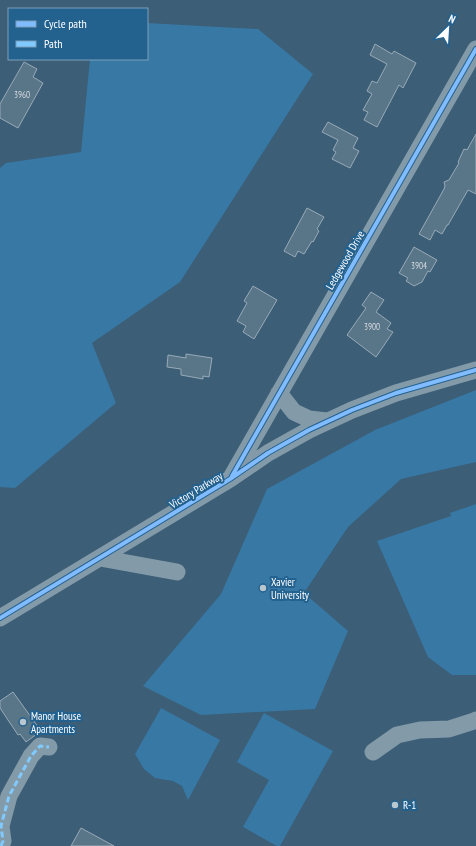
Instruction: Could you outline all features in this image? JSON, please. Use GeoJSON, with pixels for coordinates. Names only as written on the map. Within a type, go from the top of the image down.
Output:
{"type":"FeatureCollection","features":[{"type":"Feature","properties":{"kind":"street","name":"Ledgewood Drive"},"geometry":{"type":"LineString","coordinates":[[230,479],[476,49]]}},
{"type":"Feature","properties":{"kind":"street","name":"Victory Parkway"},"geometry":{"type":"LineString","coordinates":[[0,618],[230,479],[268,453],[309,430],[352,410],[396,393],[476,370]]}},
{"type":"Feature","properties":{"kind":"street"},"geometry":{"type":"LineString","coordinates":[[279,393],[294,412],[309,419],[327,421]]}},
{"type":"Feature","properties":{"kind":"street"},"geometry":{"type":"LineString","coordinates":[[100,558],[177,572]]}},
{"type":"Feature","properties":{"kind":"street"},"geometry":{"type":"LineString","coordinates":[[373,752],[397,735],[420,730],[449,729],[476,720]]}},
{"type":"Feature","properties":{"kind":"street"},"geometry":{"type":"LineString","coordinates":[[1,846],[3,841],[1,826],[9,796],[31,756],[40,746],[49,747]]}},
{"type":"Feature","properties":{"kind":"shaded area"},"geometry":{"type":"Polygon","coordinates":[[[148,23],[258,29],[313,74],[180,282],[92,343],[116,403],[15,488],[0,487],[0,168],[6,163],[81,152],[90,60],[148,60],[148,23]]]}},
{"type":"Feature","properties":{"kind":"shaded area"},"geometry":{"type":"Polygon","coordinates":[[[476,390],[476,462],[401,479],[348,527],[304,593],[348,631],[315,709],[201,715],[143,686],[221,594],[267,489],[375,430],[476,390]]]}},
{"type":"Feature","properties":{"kind":"shaded area"},"geometry":{"type":"Polygon","coordinates":[[[476,504],[476,675],[452,675],[428,657],[377,541],[451,516],[450,513],[476,504]]]}},
{"type":"Feature","properties":{"kind":"shaded area"},"geometry":{"type":"Polygon","coordinates":[[[161,708],[220,740],[188,800],[182,786],[173,781],[155,778],[144,769],[135,754],[161,708]]]}},
{"type":"Feature","properties":{"kind":"shaded area"},"geometry":{"type":"Polygon","coordinates":[[[264,713],[333,751],[280,846],[277,846],[243,827],[269,780],[237,762],[264,713]]]}},
{"type":"Feature","properties":{"kind":"building"},"geometry":{"type":"Polygon","coordinates":[[[375,44],[392,54],[394,51],[416,63],[403,88],[399,85],[377,127],[364,120],[368,112],[363,110],[372,94],[367,91],[372,81],[377,83],[387,64],[370,55],[375,44]]]}},
{"type":"Feature","properties":{"kind":"building"},"geometry":{"type":"Polygon","coordinates":[[[24,62],[37,69],[33,77],[43,83],[18,128],[0,118],[0,104],[24,62]]]}},
{"type":"Feature","properties":{"kind":"building"},"geometry":{"type":"Polygon","coordinates":[[[328,122],[358,138],[353,148],[359,151],[350,168],[332,159],[336,152],[333,150],[338,140],[322,132],[328,122]]]}},
{"type":"Feature","properties":{"kind":"building"},"geometry":{"type":"Polygon","coordinates":[[[476,134],[476,194],[468,190],[442,234],[435,230],[430,240],[419,234],[444,189],[444,182],[449,180],[459,163],[458,162],[464,149],[467,150],[476,134]]]}},
{"type":"Feature","properties":{"kind":"building"},"geometry":{"type":"Polygon","coordinates":[[[307,208],[324,217],[317,229],[319,231],[313,242],[312,241],[304,254],[298,251],[295,257],[284,251],[307,208]]]}},
{"type":"Feature","properties":{"kind":"building"},"geometry":{"type":"Polygon","coordinates":[[[414,247],[437,260],[430,272],[428,271],[422,282],[414,286],[406,281],[408,278],[399,273],[414,247]]]}},
{"type":"Feature","properties":{"kind":"building"},"geometry":{"type":"Polygon","coordinates":[[[253,286],[277,300],[254,339],[243,332],[246,326],[237,321],[247,303],[244,301],[253,286]]]}},
{"type":"Feature","properties":{"kind":"building"},"geometry":{"type":"Polygon","coordinates":[[[371,292],[384,300],[376,312],[391,323],[387,329],[393,332],[376,357],[347,335],[366,308],[362,305],[371,292]]]}},
{"type":"Feature","properties":{"kind":"building"},"geometry":{"type":"Polygon","coordinates":[[[186,354],[212,358],[209,377],[203,376],[203,379],[181,375],[181,369],[167,367],[168,355],[186,358],[186,354]]]}},
{"type":"Feature","properties":{"kind":"building","name":"Manor House Apartments"},"geometry":{"type":"Polygon","coordinates":[[[13,692],[41,731],[26,742],[20,734],[18,735],[0,708],[0,701],[13,692]]]}},
{"type":"Feature","properties":{"kind":"building"},"geometry":{"type":"Polygon","coordinates":[[[81,828],[114,846],[71,846],[81,828]]]}},
{"type":"Feature","properties":{"kind":"marked path"},"geometry":{"type":"LineString","coordinates":[[1,846],[3,841],[1,826],[9,796],[31,756],[40,746],[49,747]]}},
{"type":"Feature","properties":{"kind":"cycle path"},"geometry":{"type":"LineString","coordinates":[[232,476],[476,49]]}},
{"type":"Feature","properties":{"kind":"cycle path"},"geometry":{"type":"LineString","coordinates":[[0,618],[230,479],[268,453],[309,430],[352,410],[396,393],[476,370]]}},
{"type":"Feature","properties":{"kind":"place","name":"Xavier University"},"geometry":{"type":"Point","coordinates":[263,588]}},
{"type":"Feature","properties":{"kind":"place","name":"Manor House Apartments"},"geometry":{"type":"Point","coordinates":[23,722]}},
{"type":"Feature","properties":{"kind":"place","name":"R-1"},"geometry":{"type":"Point","coordinates":[395,805]}}]}
